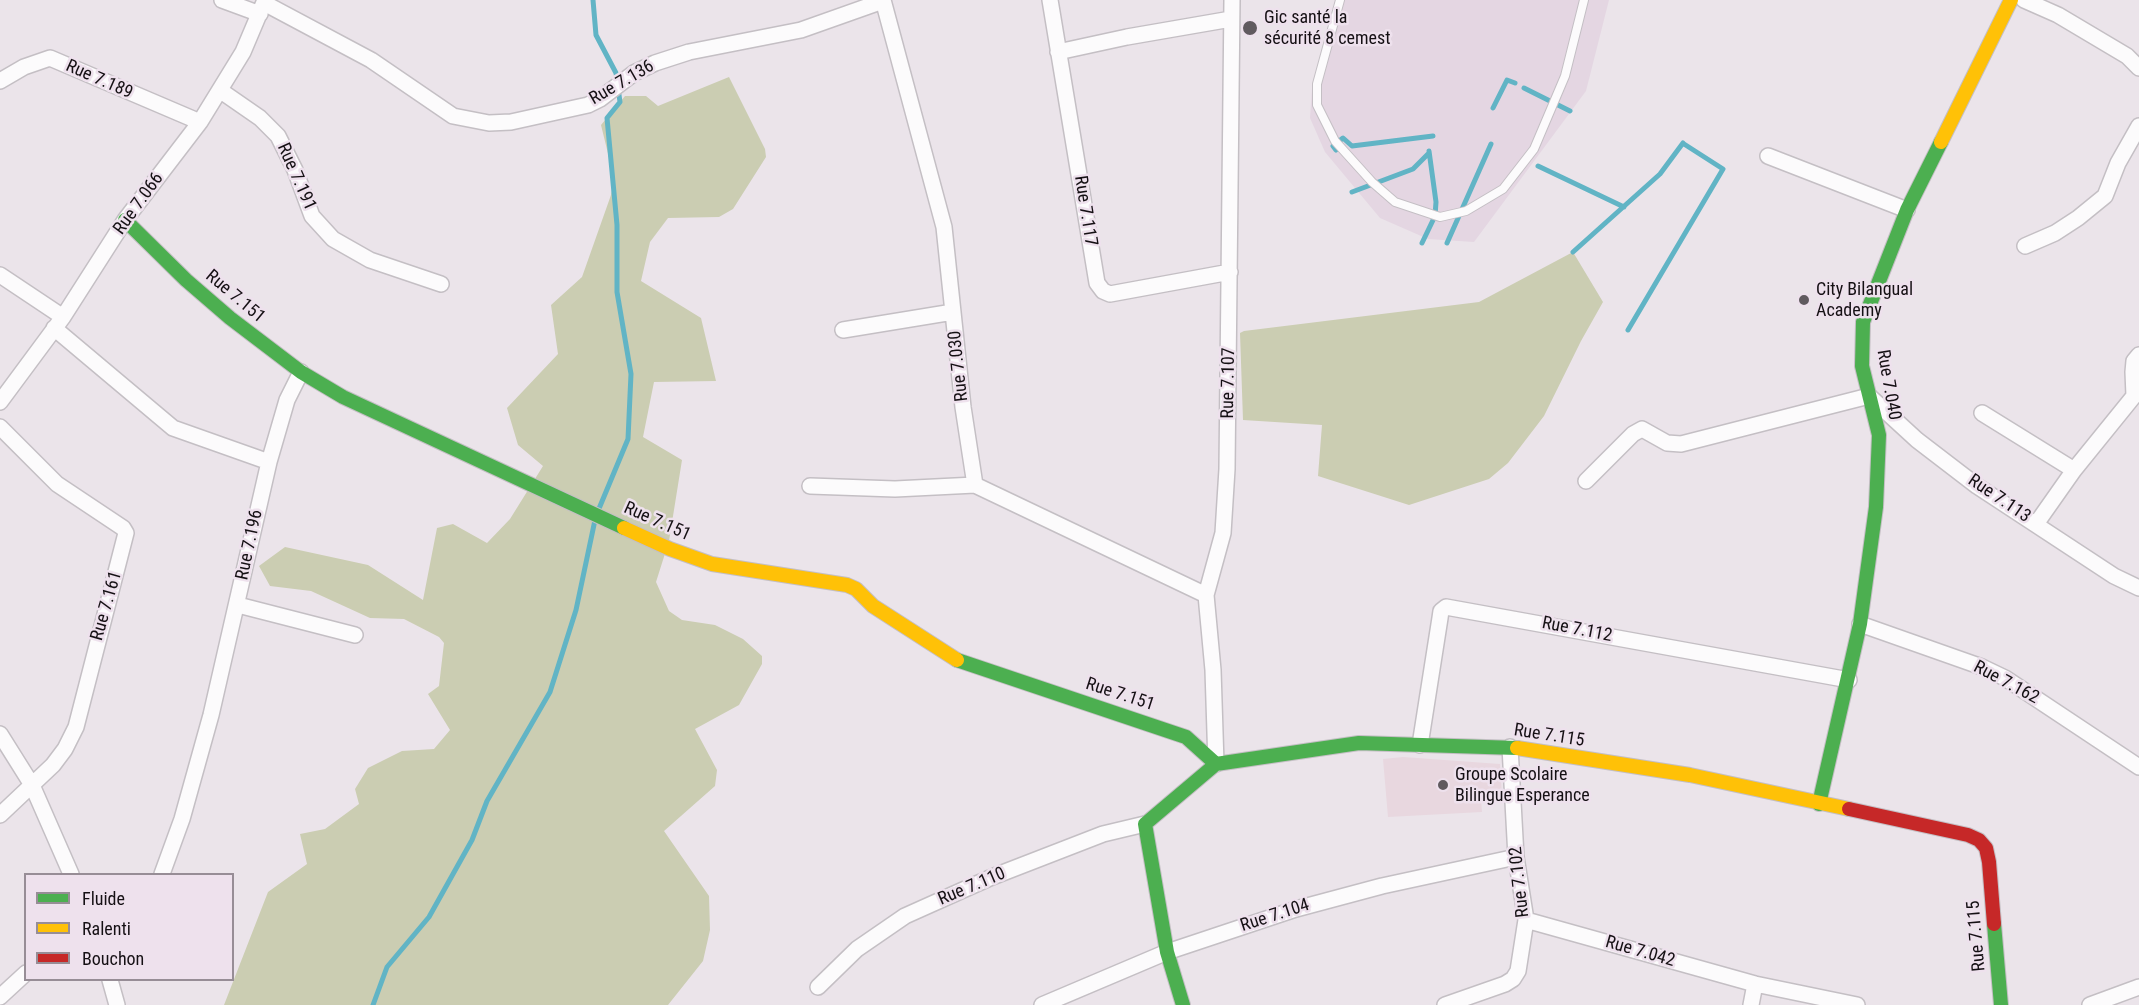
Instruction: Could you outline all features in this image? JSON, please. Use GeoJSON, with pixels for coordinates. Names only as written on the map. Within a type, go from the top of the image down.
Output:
{"type":"FeatureCollection","features":[{"type":"Feature","properties":{"kind":"street","name":"Rue 7.136"},"geometry":{"type":"LineString","coordinates":[[222,0],[263,6],[371,60],[453,116],[481,123],[511,122],[588,105],[655,63],[689,52],[801,30],[883,1]]}},
{"type":"Feature","properties":{"kind":"street","name":"Rue 7.117"},"geometry":{"type":"LineString","coordinates":[[1050,0],[1097,283],[1103,291],[1110,294],[1230,273]]}},
{"type":"Feature","properties":{"kind":"street","name":"Rue 7.107"},"geometry":{"type":"LineString","coordinates":[[1216,764],[1213,670],[1206,595],[1223,533],[1227,469],[1232,0]]}},
{"type":"Feature","properties":{"kind":"street","name":"Rue 7.040"},"geometry":{"type":"LineString","coordinates":[[1819,804],[1860,624],[1876,507],[1877,426],[1862,366],[1863,322],[1907,210],[2011,0]]}},
{"type":"Feature","properties":{"kind":"street"},"geometry":{"type":"LineString","coordinates":[[2024,0],[2058,15],[2127,56],[2139,68]]}},
{"type":"Feature","properties":{"kind":"street","name":"Rue 7.030"},"geometry":{"type":"LineString","coordinates":[[883,1],[944,227],[963,407],[975,484]]}},
{"type":"Feature","properties":{"kind":"street","name":"Rue 7.066"},"geometry":{"type":"LineString","coordinates":[[0,402],[58,323],[125,220],[221,91],[243,52],[263,6]]}},
{"type":"Feature","properties":{"kind":"street"},"geometry":{"type":"LineString","coordinates":[[1058,52],[1127,37],[1231,19]]}},
{"type":"Feature","properties":{"kind":"street","name":"Rue 7.189"},"geometry":{"type":"LineString","coordinates":[[0,81],[24,67],[50,58],[200,122]]}},
{"type":"Feature","properties":{"kind":"street","name":"Rue 7.191"},"geometry":{"type":"LineString","coordinates":[[221,91],[260,118],[278,136],[296,170],[312,216],[333,239],[370,260],[441,284]]}},
{"type":"Feature","properties":{"kind":"street"},"geometry":{"type":"LineString","coordinates":[[2025,246],[2070,223],[2105,196],[2118,163],[2139,126]]}},
{"type":"Feature","properties":{"kind":"street"},"geometry":{"type":"LineString","coordinates":[[1768,156],[1907,210]]}},
{"type":"Feature","properties":{"kind":"street","name":"Rue 7.151"},"geometry":{"type":"LineString","coordinates":[[125,220],[195,288],[301,372],[343,397],[670,549],[712,564],[847,585],[856,589],[873,606],[948,657],[1000,677],[1186,737],[1216,764]]}},
{"type":"Feature","properties":{"kind":"street"},"geometry":{"type":"LineString","coordinates":[[0,275],[58,323],[173,428],[269,462]]}},
{"type":"Feature","properties":{"kind":"street"},"geometry":{"type":"LineString","coordinates":[[843,330],[953,312]]}},
{"type":"Feature","properties":{"kind":"street"},"geometry":{"type":"LineString","coordinates":[[2036,524],[2074,470],[2134,396],[2134,361],[2139,355]]}},
{"type":"Feature","properties":{"kind":"street","name":"Rue 7.196"},"geometry":{"type":"LineString","coordinates":[[162,873],[182,819],[208,725],[238,605],[269,462],[287,400],[301,372]]}},
{"type":"Feature","properties":{"kind":"street"},"geometry":{"type":"LineString","coordinates":[[1586,481],[1633,434],[1641,429],[1667,443],[1681,444],[1869,396]]}},
{"type":"Feature","properties":{"kind":"street","name":"Rue 7.113"},"geometry":{"type":"LineString","coordinates":[[1869,396],[1917,440],[1977,486],[2114,576],[2139,588]]}},
{"type":"Feature","properties":{"kind":"street"},"geometry":{"type":"LineString","coordinates":[[1982,413],[2074,470]]}},
{"type":"Feature","properties":{"kind":"street","name":"Rue 7.161"},"geometry":{"type":"LineString","coordinates":[[0,427],[57,484],[126,533],[76,727],[65,749],[0,815]]}},
{"type":"Feature","properties":{"kind":"street"},"geometry":{"type":"LineString","coordinates":[[810,486],[895,489],[975,484],[1206,595]]}},
{"type":"Feature","properties":{"kind":"street"},"geometry":{"type":"LineString","coordinates":[[238,605],[355,635]]}},
{"type":"Feature","properties":{"kind":"street","name":"Rue 7.112"},"geometry":{"type":"LineString","coordinates":[[1420,745],[1441,611],[1451,606],[1849,680]]}},
{"type":"Feature","properties":{"kind":"street","name":"Rue 7.162"},"geometry":{"type":"LineString","coordinates":[[1860,624],[1982,667],[2005,678],[2139,767]]}},
{"type":"Feature","properties":{"kind":"street"},"geometry":{"type":"LineString","coordinates":[[0,734],[32,785],[71,873]]}},
{"type":"Feature","properties":{"kind":"street","name":"Rue 7.115"},"geometry":{"type":"LineString","coordinates":[[1216,764],[1339,745],[1510,747],[1690,775],[1968,835],[1979,840],[1986,848],[1989,862],[2001,1005]]}},
{"type":"Feature","properties":{"kind":"street","name":"Rue 7.102"},"geometry":{"type":"LineString","coordinates":[[1444,1005],[1513,979],[1518,971],[1526,920],[1516,857],[1510,747]]}},
{"type":"Feature","properties":{"kind":"street"},"geometry":{"type":"LineString","coordinates":[[1182,1005],[1167,952],[1145,824],[1216,764]]}},
{"type":"Feature","properties":{"kind":"street","name":"Rue 7.110"},"geometry":{"type":"LineString","coordinates":[[818,987],[857,949],[905,916],[1003,873],[1103,834],[1145,824]]}},
{"type":"Feature","properties":{"kind":"street","name":"Rue 7.104"},"geometry":{"type":"LineString","coordinates":[[1042,1005],[1167,952],[1296,909],[1382,886],[1516,857]]}},
{"type":"Feature","properties":{"kind":"street","name":"Rue 7.042"},"geometry":{"type":"LineString","coordinates":[[1526,920],[1755,984],[1857,1005]]}},
{"type":"Feature","properties":{"kind":"street"},"geometry":{"type":"LineString","coordinates":[[0,997],[24,975]]}},
{"type":"Feature","properties":{"kind":"street"},"geometry":{"type":"LineString","coordinates":[[110,981],[117,1005]]}},
{"type":"Feature","properties":{"kind":"street"},"geometry":{"type":"LineString","coordinates":[[1751,1005],[1755,984]]}},
{"type":"Feature","properties":{"kind":"street"},"geometry":{"type":"LineString","coordinates":[[2090,1005],[2139,987]]}},
{"type":"Feature","properties":{"kind":"lane"},"geometry":{"type":"LineString","coordinates":[[1340,0],[1317,84],[1317,105],[1335,141],[1372,182],[1395,202],[1440,217],[1466,211],[1503,189],[1534,149],[1565,76],[1584,0]]}},
{"type":"Feature","properties":{"kind":"shaded area"},"geometry":{"type":"Polygon","coordinates":[[[1338,0],[1609,0],[1586,91],[1474,242],[1428,239],[1380,218],[1325,152],[1310,118],[1312,89],[1338,0]]]}},
{"type":"Feature","properties":{"kind":"shaded area","name":"Groupe Scolaire Bilingue Esperance"},"geometry":{"type":"Polygon","coordinates":[[[1403,757],[1500,764],[1502,796],[1481,799],[1482,812],[1388,817],[1383,759],[1403,757]]]}},
{"type":"Feature","properties":{"kind":"green space"},"geometry":{"type":"Polygon","coordinates":[[[729,77],[765,149],[766,157],[733,209],[719,217],[668,218],[650,242],[641,281],[701,318],[716,381],[654,382],[643,437],[682,460],[669,541],[656,582],[669,611],[682,620],[715,625],[743,639],[762,656],[762,664],[739,705],[695,729],[717,770],[715,786],[664,831],[709,896],[710,930],[703,961],[668,1005],[224,1005],[268,892],[307,864],[300,834],[325,829],[359,804],[355,789],[368,768],[402,751],[434,749],[450,730],[428,694],[439,686],[444,643],[439,637],[404,619],[370,618],[311,591],[270,586],[259,566],[285,547],[368,565],[423,600],[437,528],[453,524],[487,543],[510,519],[543,466],[518,445],[507,408],[558,354],[551,305],[582,277],[611,195],[614,178],[601,125],[625,96],[646,96],[658,106],[729,77]]]}},
{"type":"Feature","properties":{"kind":"green space"},"geometry":{"type":"Polygon","coordinates":[[[1573,252],[1603,302],[1544,416],[1508,463],[1489,479],[1409,505],[1318,476],[1322,425],[1243,420],[1240,333],[1479,302],[1573,252]]]}},
{"type":"Feature","properties":{"kind":"waterway"},"geometry":{"type":"LineString","coordinates":[[593,0],[596,35],[616,73],[620,102],[607,118],[617,225],[617,292],[631,374],[628,439],[598,511]]}},
{"type":"Feature","properties":{"kind":"waterway"},"geometry":{"type":"LineString","coordinates":[[1493,108],[1507,80],[1515,83]]}},
{"type":"Feature","properties":{"kind":"waterway"},"geometry":{"type":"LineString","coordinates":[[1524,88],[1570,111]]}},
{"type":"Feature","properties":{"kind":"waterway"},"geometry":{"type":"LineString","coordinates":[[1336,150],[1333,146],[1343,138],[1352,146],[1433,136]]}},
{"type":"Feature","properties":{"kind":"waterway"},"geometry":{"type":"LineString","coordinates":[[1573,252],[1660,174],[1683,143]]}},
{"type":"Feature","properties":{"kind":"waterway"},"geometry":{"type":"LineString","coordinates":[[1447,243],[1491,144]]}},
{"type":"Feature","properties":{"kind":"waterway"},"geometry":{"type":"LineString","coordinates":[[1628,330],[1723,169],[1684,144]]}},
{"type":"Feature","properties":{"kind":"waterway"},"geometry":{"type":"LineString","coordinates":[[1422,243],[1435,216],[1436,202],[1429,151]]}},
{"type":"Feature","properties":{"kind":"waterway"},"geometry":{"type":"LineString","coordinates":[[1352,192],[1413,169],[1429,153]]}},
{"type":"Feature","properties":{"kind":"waterway"},"geometry":{"type":"LineString","coordinates":[[1538,166],[1624,207]]}},
{"type":"Feature","properties":{"kind":"waterway"},"geometry":{"type":"LineString","coordinates":[[373,1005],[387,967],[429,917],[472,840],[487,801],[550,692],[576,610],[595,520]]}},
{"type":"Feature","properties":{"kind":"traffic: fast"},"geometry":{"type":"LineString","coordinates":[[1819,804],[1860,624],[1876,507],[1879,435],[1862,366],[1863,322],[1907,210],[1941,142]]}},
{"type":"Feature","properties":{"kind":"traffic: fast"},"geometry":{"type":"LineString","coordinates":[[125,220],[186,280],[230,318],[301,372],[343,397],[624,528]]}},
{"type":"Feature","properties":{"kind":"traffic: fast"},"geometry":{"type":"LineString","coordinates":[[957,660],[1186,737],[1216,764]]}},
{"type":"Feature","properties":{"kind":"traffic: fast"},"geometry":{"type":"LineString","coordinates":[[1183,1005],[1167,952],[1145,824],[1216,764],[1359,743],[1517,748]]}},
{"type":"Feature","properties":{"kind":"traffic: fast"},"geometry":{"type":"LineString","coordinates":[[1994,924],[2001,1005]]}},
{"type":"Feature","properties":{"kind":"traffic: slow"},"geometry":{"type":"LineString","coordinates":[[1941,142],[2011,0]]}},
{"type":"Feature","properties":{"kind":"traffic: slow"},"geometry":{"type":"LineString","coordinates":[[624,528],[670,549],[712,564],[847,585],[856,589],[873,606],[957,660]]}},
{"type":"Feature","properties":{"kind":"traffic: slow"},"geometry":{"type":"LineString","coordinates":[[1517,748],[1690,775],[1849,809]]}},
{"type":"Feature","properties":{"kind":"traffic: jam"},"geometry":{"type":"LineString","coordinates":[[1849,809],[1968,835],[1979,840],[1986,848],[1989,862],[1994,924]]}},
{"type":"Feature","properties":{"kind":"place","name":"Gic santé la sécurité 8 cemest"},"geometry":{"type":"Point","coordinates":[1250,28]}},
{"type":"Feature","properties":{"kind":"place","name":"City Bilangual Academy"},"geometry":{"type":"Point","coordinates":[1804,300]}},
{"type":"Feature","properties":{"kind":"place","name":"Groupe Scolaire Bilingue Esperance"},"geometry":{"type":"Point","coordinates":[1443,785]}}]}
